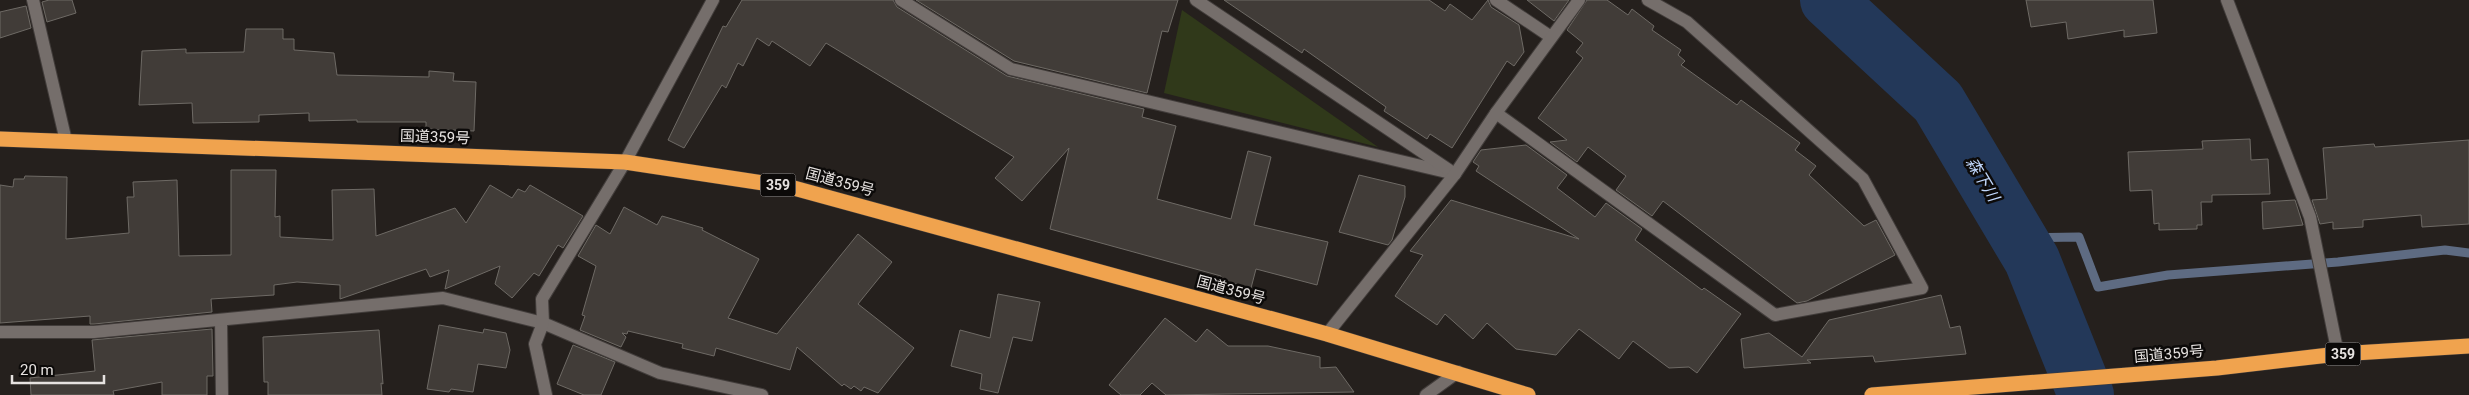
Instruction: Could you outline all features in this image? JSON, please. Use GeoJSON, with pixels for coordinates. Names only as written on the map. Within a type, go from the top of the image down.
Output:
{"type":"FeatureCollection","features":[{"type":"Feature","properties":{"kind":"highway","name":"国道359号"},"geometry":{"type":"LineString","coordinates":[[0,139],[625,162],[790,187],[1327,334],[1458,372],[1528,395]]}},
{"type":"Feature","properties":{"kind":"highway","name":"国道359号"},"geometry":{"type":"LineString","coordinates":[[1872,395],[2217,368],[2338,354],[2469,346]]}},
{"type":"Feature","properties":{"kind":"street"},"geometry":{"type":"LineString","coordinates":[[33,0],[66,141]]}},
{"type":"Feature","properties":{"kind":"street"},"geometry":{"type":"LineString","coordinates":[[546,395],[535,344],[543,323],[542,299],[625,162],[712,0]]}},
{"type":"Feature","properties":{"kind":"street"},"geometry":{"type":"LineString","coordinates":[[901,0],[1011,68],[1455,174]]}},
{"type":"Feature","properties":{"kind":"street"},"geometry":{"type":"LineString","coordinates":[[1196,0],[1455,174]]}},
{"type":"Feature","properties":{"kind":"street"},"geometry":{"type":"LineString","coordinates":[[1496,0],[1551,37]]}},
{"type":"Feature","properties":{"kind":"street"},"geometry":{"type":"LineString","coordinates":[[1327,334],[1455,174],[1496,113],[1579,0]]}},
{"type":"Feature","properties":{"kind":"street"},"geometry":{"type":"LineString","coordinates":[[1496,113],[1776,314],[1922,288],[1863,179],[1687,22],[1648,0]]}},
{"type":"Feature","properties":{"kind":"street"},"geometry":{"type":"LineString","coordinates":[[2227,0],[2310,217],[2338,354]]}},
{"type":"Feature","properties":{"kind":"street"},"geometry":{"type":"LineString","coordinates":[[0,332],[94,332],[443,298],[543,323],[660,373],[762,395]]}},
{"type":"Feature","properties":{"kind":"street"},"geometry":{"type":"LineString","coordinates":[[221,320],[222,395]]}},
{"type":"Feature","properties":{"kind":"street"},"geometry":{"type":"LineString","coordinates":[[1426,395],[1458,372]]}},
{"type":"Feature","properties":{"kind":"green space"},"geometry":{"type":"Polygon","coordinates":[[[1182,10],[1378,147],[1164,93],[1182,10]]]}},
{"type":"Feature","properties":{"kind":"building"},"geometry":{"type":"Polygon","coordinates":[[[49,0],[72,0],[76,13],[47,22],[42,2],[49,0]]]}},
{"type":"Feature","properties":{"kind":"building"},"geometry":{"type":"Polygon","coordinates":[[[742,0],[893,0],[897,7],[1007,76],[1144,109],[1142,117],[1176,126],[1157,199],[1231,219],[1248,151],[1271,157],[1254,225],[1328,242],[1317,285],[1256,269],[1251,288],[1220,280],[1221,276],[1050,229],[1069,148],[1022,201],[995,178],[1014,157],[826,43],[810,66],[772,41],[769,46],[757,38],[743,66],[738,63],[726,88],[722,85],[684,148],[668,140],[723,26],[726,27],[742,0]]]}},
{"type":"Feature","properties":{"kind":"building"},"geometry":{"type":"Polygon","coordinates":[[[916,0],[1178,0],[1168,32],[1162,31],[1147,93],[1014,61],[916,0]]]}},
{"type":"Feature","properties":{"kind":"building"},"geometry":{"type":"Polygon","coordinates":[[[1224,0],[1429,0],[1445,11],[1450,4],[1472,20],[1488,0],[1491,7],[1519,25],[1524,52],[1514,66],[1507,61],[1452,148],[1430,134],[1427,139],[1384,111],[1386,107],[1304,49],[1302,53],[1224,0]]]}},
{"type":"Feature","properties":{"kind":"building"},"geometry":{"type":"Polygon","coordinates":[[[1527,0],[1569,0],[1554,21],[1527,0]]]}},
{"type":"Feature","properties":{"kind":"building"},"geometry":{"type":"Polygon","coordinates":[[[1587,0],[1607,0],[1628,15],[1632,9],[1654,26],[1652,30],[1681,50],[1678,55],[1685,61],[1681,65],[1737,105],[1741,100],[1800,143],[1795,150],[1816,166],[1809,175],[1864,226],[1876,220],[1895,255],[1807,301],[1797,303],[1663,201],[1652,216],[1616,190],[1626,176],[1588,147],[1577,162],[1550,142],[1567,140],[1538,118],[1583,58],[1576,52],[1583,43],[1567,30],[1587,0]]]}},
{"type":"Feature","properties":{"kind":"building"},"geometry":{"type":"Polygon","coordinates":[[[2026,0],[2153,0],[2157,33],[2124,37],[2124,30],[2068,39],[2066,22],[2031,27],[2026,0]]]}},
{"type":"Feature","properties":{"kind":"building"},"geometry":{"type":"Polygon","coordinates":[[[26,6],[31,28],[0,38],[0,12],[26,6]]]}},
{"type":"Feature","properties":{"kind":"building"},"geometry":{"type":"Polygon","coordinates":[[[246,29],[283,29],[283,39],[294,39],[294,50],[334,53],[337,75],[429,77],[429,71],[454,73],[453,81],[476,82],[474,131],[426,129],[426,122],[309,121],[309,113],[259,115],[259,122],[193,123],[192,103],[139,105],[142,51],[186,49],[186,53],[244,52],[246,29]]]}},
{"type":"Feature","properties":{"kind":"building"},"geometry":{"type":"Polygon","coordinates":[[[2250,139],[2251,160],[2268,159],[2270,194],[2212,195],[2212,202],[2201,202],[2202,225],[2197,225],[2197,229],[2159,230],[2159,223],[2154,224],[2152,190],[2130,191],[2128,152],[2203,149],[2202,141],[2250,139]]]}},
{"type":"Feature","properties":{"kind":"building"},"geometry":{"type":"Polygon","coordinates":[[[2469,140],[2469,224],[2422,227],[2421,215],[2363,220],[2363,227],[2333,229],[2333,222],[2320,224],[2312,200],[2327,199],[2323,148],[2374,144],[2375,147],[2469,140]]]}},
{"type":"Feature","properties":{"kind":"building"},"geometry":{"type":"Polygon","coordinates":[[[1526,145],[1567,175],[1557,188],[1595,217],[1606,203],[1642,229],[1635,240],[1702,290],[1704,288],[1741,314],[1697,373],[1689,367],[1669,368],[1633,341],[1619,359],[1579,329],[1556,355],[1516,349],[1487,323],[1473,339],[1445,314],[1437,325],[1395,296],[1423,255],[1410,251],[1451,200],[1579,239],[1476,171],[1479,166],[1473,162],[1481,150],[1526,145]]]}},
{"type":"Feature","properties":{"kind":"building"},"geometry":{"type":"Polygon","coordinates":[[[231,170],[276,170],[275,217],[280,216],[280,237],[333,240],[332,190],[374,189],[376,236],[455,208],[466,223],[490,185],[512,198],[518,189],[525,192],[530,185],[583,216],[563,248],[558,245],[539,276],[534,273],[512,298],[495,284],[500,266],[445,289],[449,270],[430,277],[426,269],[340,299],[340,285],[297,282],[274,285],[274,295],[211,299],[212,312],[94,324],[90,324],[90,316],[0,323],[0,185],[13,187],[14,179],[24,179],[25,176],[67,177],[66,239],[129,233],[127,197],[134,197],[133,182],[177,180],[179,256],[231,255],[231,170]]]}},
{"type":"Feature","properties":{"kind":"building"},"geometry":{"type":"Polygon","coordinates":[[[1359,175],[1405,186],[1405,197],[1392,240],[1388,245],[1339,232],[1359,175]]]}},
{"type":"Feature","properties":{"kind":"building"},"geometry":{"type":"Polygon","coordinates":[[[2295,200],[2303,225],[2263,229],[2262,202],[2295,200]]]}},
{"type":"Feature","properties":{"kind":"building"},"geometry":{"type":"Polygon","coordinates":[[[624,207],[657,225],[662,216],[703,228],[702,230],[759,259],[728,318],[777,334],[858,234],[892,262],[858,304],[914,348],[878,393],[864,387],[861,391],[854,386],[851,389],[844,384],[842,386],[797,347],[790,370],[716,348],[714,356],[682,348],[683,344],[628,331],[627,334],[622,333],[626,337],[621,347],[580,330],[585,316],[582,315],[596,266],[578,256],[596,225],[610,234],[624,207]]]}},
{"type":"Feature","properties":{"kind":"building"},"geometry":{"type":"Polygon","coordinates":[[[998,294],[1040,302],[1032,341],[1013,337],[998,393],[980,389],[982,374],[951,366],[960,330],[990,338],[998,294]]]}},
{"type":"Feature","properties":{"kind":"building"},"geometry":{"type":"Polygon","coordinates":[[[1941,295],[1950,328],[1960,326],[1966,354],[1875,362],[1873,356],[1807,360],[1811,363],[1744,368],[1741,339],[1769,333],[1802,357],[1829,320],[1941,295]]]}},
{"type":"Feature","properties":{"kind":"building"},"geometry":{"type":"Polygon","coordinates":[[[1165,318],[1196,342],[1207,329],[1228,346],[1268,346],[1320,357],[1320,368],[1336,367],[1354,392],[1166,395],[1152,383],[1140,395],[1121,395],[1109,385],[1165,318]]]}},
{"type":"Feature","properties":{"kind":"building"},"geometry":{"type":"Polygon","coordinates":[[[439,325],[483,333],[484,329],[506,333],[510,350],[506,368],[478,364],[473,392],[451,389],[449,392],[427,389],[439,325]]]}},
{"type":"Feature","properties":{"kind":"building"},"geometry":{"type":"Polygon","coordinates":[[[212,329],[213,376],[207,376],[207,395],[162,395],[162,382],[113,391],[114,395],[31,395],[30,378],[95,371],[92,340],[212,329]]]}},
{"type":"Feature","properties":{"kind":"building"},"geometry":{"type":"Polygon","coordinates":[[[379,330],[383,384],[381,383],[382,395],[268,395],[268,382],[264,382],[263,337],[379,330]]]}},
{"type":"Feature","properties":{"kind":"building"},"geometry":{"type":"Polygon","coordinates":[[[573,345],[615,362],[601,395],[584,395],[557,384],[573,345]]]}},
{"type":"Feature","properties":{"kind":"waterway","name":"森下川"},"geometry":{"type":"LineString","coordinates":[[1828,0],[1938,102],[2032,260],[2086,395]]}},
{"type":"Feature","properties":{"kind":"waterway"},"geometry":{"type":"LineString","coordinates":[[2018,238],[2079,237],[2098,287],[2168,275],[2338,262],[2445,250],[2469,253]]}}]}
